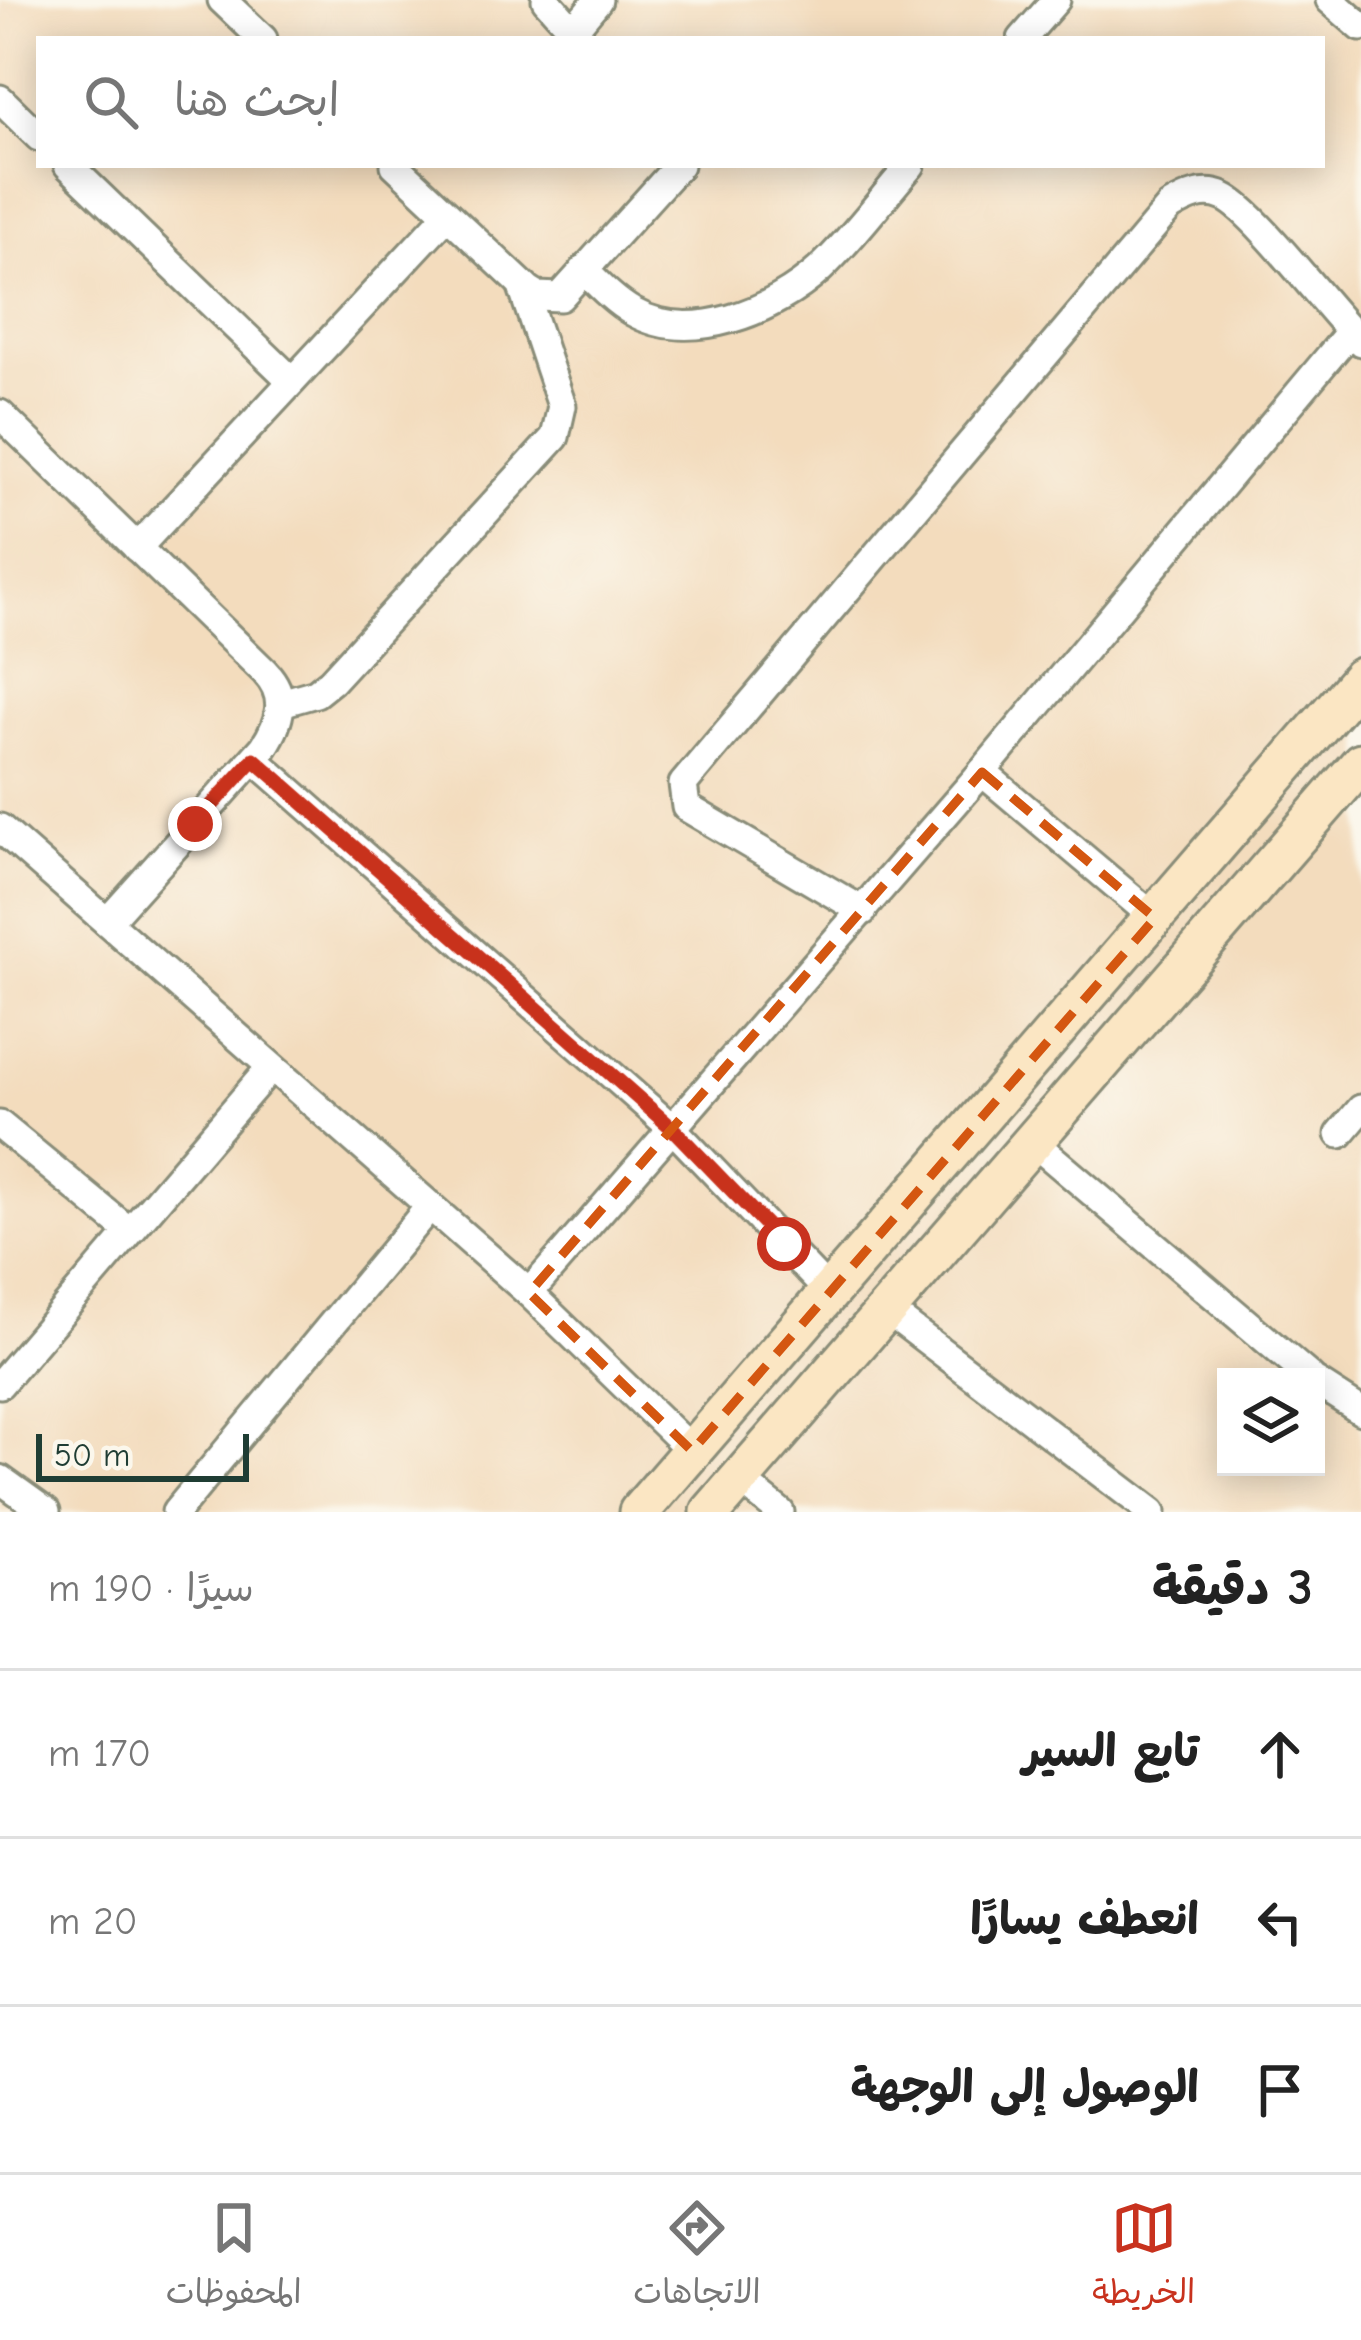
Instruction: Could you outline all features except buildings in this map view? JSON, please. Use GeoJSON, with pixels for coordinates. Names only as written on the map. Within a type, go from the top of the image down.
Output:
{"type":"FeatureCollection","features":[{"type":"Feature","properties":{"kind":"street"},"geometry":{"type":"LineString","coordinates":[[546,0],[577,35],[598,0]]}},
{"type":"Feature","properties":{"kind":"street"},"geometry":{"type":"LineString","coordinates":[[1025,36],[1056,0]]}},
{"type":"Feature","properties":{"kind":"street"},"geometry":{"type":"LineString","coordinates":[[237,5],[261,36]]}},
{"type":"Feature","properties":{"kind":"street"},"geometry":{"type":"LineString","coordinates":[[0,100],[36,134]]}},
{"type":"Feature","properties":{"kind":"street"},"geometry":{"type":"LineString","coordinates":[[71,168],[292,381]]}},
{"type":"Feature","properties":{"kind":"street"},"geometry":{"type":"LineString","coordinates":[[398,168],[521,284],[537,296],[560,297],[676,168]]}},
{"type":"Feature","properties":{"kind":"street"},"geometry":{"type":"LineString","coordinates":[[584,271],[617,301],[647,319],[688,326],[736,316],[781,297],[820,269],[908,168]]}},
{"type":"Feature","properties":{"kind":"street"},"geometry":{"type":"LineString","coordinates":[[529,1293],[982,772],[1356,337],[1224,197],[1193,193],[1170,207],[687,776],[682,792],[686,807],[862,910]]}},
{"type":"Feature","properties":{"kind":"street"},"geometry":{"type":"LineString","coordinates":[[137,548],[447,214]]}},
{"type":"Feature","properties":{"kind":"street"},"geometry":{"type":"LineString","coordinates":[[281,703],[316,693],[331,681],[555,437],[562,406],[521,284]]}},
{"type":"Feature","properties":{"kind":"street"},"geometry":{"type":"LineString","coordinates":[[0,414],[273,680],[281,703],[277,723],[254,759],[107,922]]}},
{"type":"Feature","properties":{"kind":"street"},"geometry":{"type":"LineString","coordinates":[[639,1512],[1361,679]]}},
{"type":"Feature","properties":{"kind":"street"},"geometry":{"type":"LineString","coordinates":[[254,759],[673,1129],[830,1293]]}},
{"type":"Feature","properties":{"kind":"street"},"geometry":{"type":"LineString","coordinates":[[711,1512],[1361,763]]}},
{"type":"Feature","properties":{"kind":"street"},"geometry":{"type":"LineString","coordinates":[[982,772],[1154,918]]}},
{"type":"Feature","properties":{"kind":"street"},"geometry":{"type":"LineString","coordinates":[[0,828],[529,1293],[692,1451]]}},
{"type":"Feature","properties":{"kind":"street"},"geometry":{"type":"LineString","coordinates":[[0,1384],[271,1067]]}},
{"type":"Feature","properties":{"kind":"street"},"geometry":{"type":"LineString","coordinates":[[1340,1134],[1361,1108]]}},
{"type":"Feature","properties":{"kind":"street"},"geometry":{"type":"LineString","coordinates":[[0,1124],[129,1232]]}},
{"type":"Feature","properties":{"kind":"street"},"geometry":{"type":"LineString","coordinates":[[1033,1142],[1300,1368]]}},
{"type":"Feature","properties":{"kind":"street"},"geometry":{"type":"LineString","coordinates":[[176,1512],[430,1206]]}},
{"type":"Feature","properties":{"kind":"street"},"geometry":{"type":"LineString","coordinates":[[887,1310],[1152,1512]]}},
{"type":"Feature","properties":{"kind":"street"},"geometry":{"type":"LineString","coordinates":[[1325,1389],[1361,1411]]}},
{"type":"Feature","properties":{"kind":"street"},"geometry":{"type":"LineString","coordinates":[[0,1479],[46,1512]]}},
{"type":"Feature","properties":{"kind":"street"},"geometry":{"type":"LineString","coordinates":[[739,1479],[780,1512]]}},
{"type":"Feature","properties":{"kind":"highlighted area"},"geometry":{"type":"Polygon","coordinates":[[[982,772],[1155,918],[692,1451],[529,1293],[982,772]]]}},
{"type":"Feature","properties":{"kind":"route"},"geometry":{"type":"LineString","coordinates":[[195,824],[254,759],[673,1129],[784,1244]]}}]}
